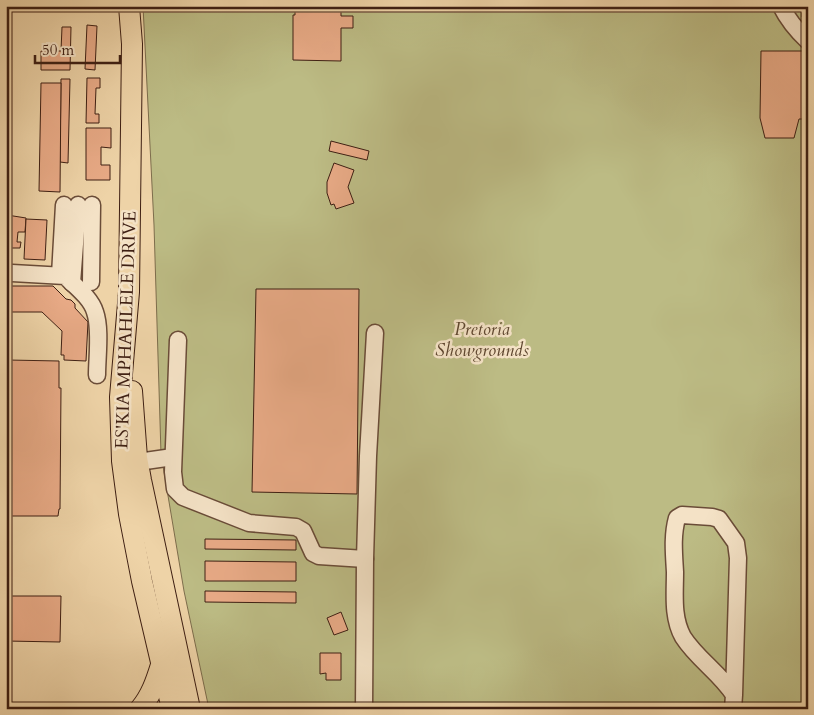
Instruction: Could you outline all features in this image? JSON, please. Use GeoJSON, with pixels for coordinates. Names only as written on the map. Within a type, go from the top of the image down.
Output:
{"type":"FeatureCollection","features":[{"type":"Feature","properties":{"kind":"main road","name":"ES'KIA MPHAHLELE DRIVE"},"geometry":{"type":"LineString","coordinates":[[129,6],[132,44],[129,292],[121,372],[120,430],[129,514],[142,581],[172,709]]}},
{"type":"Feature","properties":{"kind":"main road"},"geometry":{"type":"LineString","coordinates":[[129,292],[132,395],[138,462],[190,709]]}},
{"type":"Feature","properties":{"kind":"main road"},"geometry":{"type":"LineString","coordinates":[[140,709],[151,693],[161,665]]}},
{"type":"Feature","properties":{"kind":"lane"},"geometry":{"type":"LineString","coordinates":[[781,6],[797,32],[808,41]]}},
{"type":"Feature","properties":{"kind":"lane"},"geometry":{"type":"LineString","coordinates":[[66,279],[78,205],[91,282]]}},
{"type":"Feature","properties":{"kind":"lane"},"geometry":{"type":"LineString","coordinates":[[12,273],[66,279],[95,312],[98,325],[97,375]]}},
{"type":"Feature","properties":{"kind":"lane"},"geometry":{"type":"LineString","coordinates":[[364,709],[368,456],[375,333]]}},
{"type":"Feature","properties":{"kind":"lane"},"geometry":{"type":"LineString","coordinates":[[178,340],[173,472],[175,489],[183,497],[249,523],[296,527],[303,531],[313,553],[319,556],[365,559]]}},
{"type":"Feature","properties":{"kind":"lane"},"geometry":{"type":"LineString","coordinates":[[138,462],[174,457]]}},
{"type":"Feature","properties":{"kind":"lane"},"geometry":{"type":"LineString","coordinates":[[682,515],[719,519],[736,543],[738,558],[733,702],[721,678],[684,638],[677,620],[673,540],[677,518],[682,515]]}},
{"type":"Feature","properties":{"kind":"green space","name":"Pretoria Showgrounds"},"geometry":{"type":"Polygon","coordinates":[[[143,6],[808,6],[808,709],[209,709],[184,591],[161,454],[154,225],[143,6]]]}},
{"type":"Feature","properties":{"kind":"building"},"geometry":{"type":"Polygon","coordinates":[[[6,6],[64,6],[64,10],[6,9],[6,6]]]}},
{"type":"Feature","properties":{"kind":"building"},"geometry":{"type":"Polygon","coordinates":[[[295,6],[341,6],[341,16],[353,16],[353,28],[341,28],[341,61],[293,60],[293,15],[295,15],[295,6]]]}},
{"type":"Feature","properties":{"kind":"building"},"geometry":{"type":"Polygon","coordinates":[[[802,6],[808,6],[808,18],[802,17],[802,6]]]}},
{"type":"Feature","properties":{"kind":"building"},"geometry":{"type":"Polygon","coordinates":[[[87,25],[97,26],[95,70],[85,69],[87,25]]]}},
{"type":"Feature","properties":{"kind":"building"},"geometry":{"type":"Polygon","coordinates":[[[62,27],[71,27],[70,70],[41,70],[41,51],[61,51],[62,27]]]}},
{"type":"Feature","properties":{"kind":"building"},"geometry":{"type":"Polygon","coordinates":[[[6,42],[10,42],[9,78],[6,78],[6,42]]]}},
{"type":"Feature","properties":{"kind":"building"},"geometry":{"type":"Polygon","coordinates":[[[761,51],[805,51],[804,119],[799,119],[794,138],[765,138],[760,118],[761,51]]]}},
{"type":"Feature","properties":{"kind":"building"},"geometry":{"type":"Polygon","coordinates":[[[87,78],[100,78],[100,88],[96,88],[95,114],[99,114],[99,123],[86,123],[87,78]]]}},
{"type":"Feature","properties":{"kind":"building"},"geometry":{"type":"Polygon","coordinates":[[[61,79],[70,79],[68,163],[60,162],[61,79]]]}},
{"type":"Feature","properties":{"kind":"building"},"geometry":{"type":"Polygon","coordinates":[[[41,83],[61,83],[60,192],[39,191],[41,83]]]}},
{"type":"Feature","properties":{"kind":"building"},"geometry":{"type":"Polygon","coordinates":[[[86,128],[111,128],[111,148],[101,147],[101,165],[110,165],[110,180],[86,180],[86,128]]]}},
{"type":"Feature","properties":{"kind":"building"},"geometry":{"type":"Polygon","coordinates":[[[331,141],[369,151],[367,160],[329,151],[331,141]]]}},
{"type":"Feature","properties":{"kind":"building"},"geometry":{"type":"Polygon","coordinates":[[[334,163],[354,170],[348,187],[354,203],[336,209],[334,204],[331,205],[327,193],[327,182],[334,163]]]}},
{"type":"Feature","properties":{"kind":"building"},"geometry":{"type":"Polygon","coordinates":[[[7,215],[26,218],[25,232],[18,232],[17,242],[21,242],[20,248],[6,248],[7,215]]]}},
{"type":"Feature","properties":{"kind":"building"},"geometry":{"type":"Polygon","coordinates":[[[26,219],[47,220],[45,260],[24,259],[26,219]]]}},
{"type":"Feature","properties":{"kind":"building"},"geometry":{"type":"Polygon","coordinates":[[[6,250],[9,250],[8,360],[59,361],[59,388],[61,388],[60,509],[58,516],[6,516],[6,250]]]}},
{"type":"Feature","properties":{"kind":"building"},"geometry":{"type":"Polygon","coordinates":[[[11,286],[53,286],[66,299],[71,300],[75,304],[75,308],[88,322],[86,361],[64,360],[64,355],[61,355],[62,331],[42,312],[11,312],[11,286]]]}},
{"type":"Feature","properties":{"kind":"building"},"geometry":{"type":"Polygon","coordinates":[[[256,289],[359,289],[357,494],[252,492],[256,289]]]}},
{"type":"Feature","properties":{"kind":"building"},"geometry":{"type":"Polygon","coordinates":[[[205,539],[296,540],[296,550],[205,549],[205,539]]]}},
{"type":"Feature","properties":{"kind":"building"},"geometry":{"type":"Polygon","coordinates":[[[205,561],[296,562],[296,581],[205,581],[205,561]]]}},
{"type":"Feature","properties":{"kind":"building"},"geometry":{"type":"Polygon","coordinates":[[[205,591],[296,592],[296,603],[205,602],[205,591]]]}},
{"type":"Feature","properties":{"kind":"building"},"geometry":{"type":"Polygon","coordinates":[[[6,596],[61,596],[60,642],[6,641],[6,596]]]}},
{"type":"Feature","properties":{"kind":"building"},"geometry":{"type":"Polygon","coordinates":[[[341,612],[348,630],[334,635],[327,618],[341,612]]]}},
{"type":"Feature","properties":{"kind":"building"},"geometry":{"type":"Polygon","coordinates":[[[320,653],[341,653],[341,680],[326,680],[326,673],[320,674],[320,653]]]}}]}
